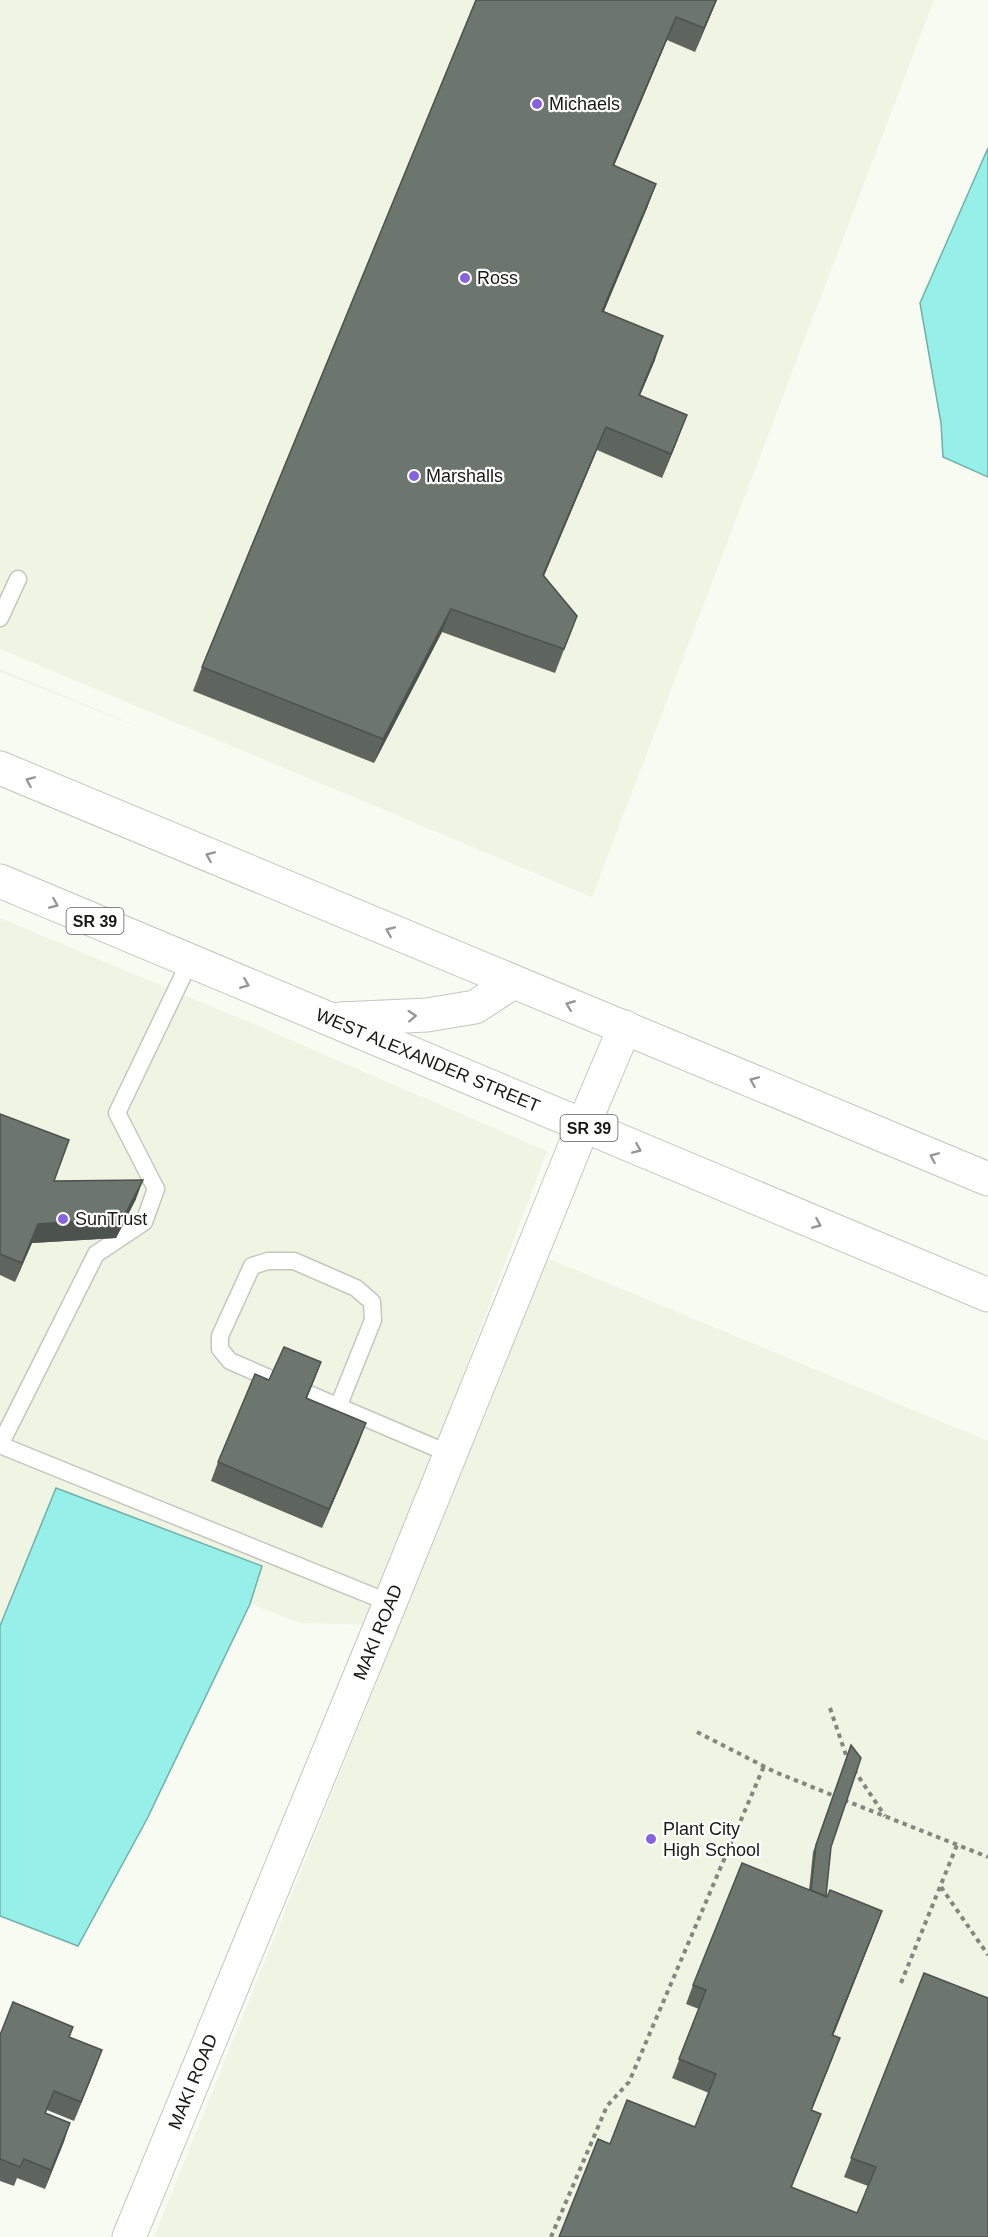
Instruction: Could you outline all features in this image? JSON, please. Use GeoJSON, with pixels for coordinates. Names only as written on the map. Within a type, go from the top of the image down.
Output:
{"type":"FeatureCollection","features":[{"type":"Feature","properties":{"kind":"main road"},"geometry":{"type":"LineString","coordinates":[[0,768],[988,1179]]}},
{"type":"Feature","properties":{"kind":"main road","name":"WEST ALEXANDER STREET"},"geometry":{"type":"LineString","coordinates":[[0,881],[988,1295]]}},
{"type":"Feature","properties":{"kind":"main road"},"geometry":{"type":"LineString","coordinates":[[332,1019],[427,1015],[475,1007],[513,982]]}},
{"type":"Feature","properties":{"kind":"main road","name":"MAKI ROAD"},"geometry":{"type":"LineString","coordinates":[[129,2237],[625,1027]]}},
{"type":"Feature","properties":{"kind":"lane"},"geometry":{"type":"LineString","coordinates":[[0,618],[18,579]]}},
{"type":"Feature","properties":{"kind":"lane"},"geometry":{"type":"LineString","coordinates":[[190,962],[117,1113],[156,1189],[144,1222],[96,1254],[0,1445],[390,1602]]}},
{"type":"Feature","properties":{"kind":"lane"},"geometry":{"type":"LineString","coordinates":[[269,1378],[230,1361],[220,1349],[220,1336],[252,1266],[268,1261],[294,1261],[356,1288],[372,1302],[373,1320],[338,1407]]}},
{"type":"Feature","properties":{"kind":"lane"},"geometry":{"type":"LineString","coordinates":[[309,1394],[450,1454]]}},
{"type":"Feature","properties":{"kind":"path"},"geometry":{"type":"LineString","coordinates":[[830,1708],[846,1758],[885,1816]]}},
{"type":"Feature","properties":{"kind":"path"},"geometry":{"type":"LineString","coordinates":[[697,1732],[764,1766],[988,1857]]}},
{"type":"Feature","properties":{"kind":"path"},"geometry":{"type":"LineString","coordinates":[[551,2237],[607,2106],[629,2082],[764,1766]]}},
{"type":"Feature","properties":{"kind":"path"},"geometry":{"type":"LineString","coordinates":[[901,1983],[957,1845]]}},
{"type":"Feature","properties":{"kind":"path"},"geometry":{"type":"LineString","coordinates":[[941,1887],[988,1955]]}},
{"type":"Feature","properties":{"kind":"shaded area"},"geometry":{"type":"Polygon","coordinates":[[[0,0],[934,0],[592,897],[0,649],[0,0]]]}},
{"type":"Feature","properties":{"kind":"shaded area"},"geometry":{"type":"Polygon","coordinates":[[[0,669],[161,736],[0,672],[0,669]]]}},
{"type":"Feature","properties":{"kind":"shaded area"},"geometry":{"type":"Polygon","coordinates":[[[0,918],[547,1151],[369,1625],[300,1623],[251,1604],[262,1566],[56,1488],[0,1626],[0,918]]]}},
{"type":"Feature","properties":{"kind":"shaded area","name":"Plant City High School"},"geometry":{"type":"Polygon","coordinates":[[[547,1258],[988,1441],[988,2237],[154,2237],[547,1258]]]}},
{"type":"Feature","properties":{"kind":"water"},"geometry":{"type":"Polygon","coordinates":[[[988,148],[988,477],[943,457],[941,423],[920,303],[988,148]]]}},
{"type":"Feature","properties":{"kind":"water"},"geometry":{"type":"Polygon","coordinates":[[[56,1488],[262,1566],[250,1604],[147,1819],[78,1946],[0,1916],[0,1626],[56,1488]]]}},
{"type":"Feature","properties":{"kind":"building"},"geometry":{"type":"Polygon","coordinates":[[[476,0],[716,0],[704,28],[676,17],[613,165],[656,184],[602,311],[663,336],[639,395],[687,415],[671,454],[606,427],[543,575],[577,616],[564,649],[451,609],[383,739],[202,667],[476,0]]]}},
{"type":"Feature","properties":{"kind":"building","name":"SunTrust"},"geometry":{"type":"Polygon","coordinates":[[[0,1114],[69,1140],[54,1181],[143,1180],[123,1218],[38,1224],[22,1263],[0,1254],[0,1114]]]}},
{"type":"Feature","properties":{"kind":"building"},"geometry":{"type":"Polygon","coordinates":[[[284,1347],[321,1362],[306,1398],[366,1423],[329,1509],[218,1462],[255,1374],[269,1380],[284,1347]]]}},
{"type":"Feature","properties":{"kind":"building"},"geometry":{"type":"Polygon","coordinates":[[[851,1745],[861,1758],[831,1847],[826,1896],[811,1890],[816,1845],[851,1745]]]}},
{"type":"Feature","properties":{"kind":"building"},"geometry":{"type":"Polygon","coordinates":[[[742,1863],[827,1897],[830,1890],[882,1911],[832,2035],[840,2038],[811,2110],[821,2114],[791,2187],[857,2213],[876,2167],[851,2158],[924,1973],[988,1998],[988,2237],[559,2237],[598,2139],[610,2144],[627,2100],[695,2127],[716,2074],[679,2059],[706,1990],[693,1985],[742,1863]]]}},
{"type":"Feature","properties":{"kind":"building"},"geometry":{"type":"Polygon","coordinates":[[[13,2002],[73,2027],[69,2037],[102,2050],[81,2102],[54,2091],[45,2113],[70,2123],[51,2170],[24,2159],[20,2167],[0,2159],[0,2035],[13,2002]]]}},
{"type":"Feature","properties":{"kind":"place","name":"Michaels"},"geometry":{"type":"Point","coordinates":[537,104]}},
{"type":"Feature","properties":{"kind":"place","name":"Ross"},"geometry":{"type":"Point","coordinates":[465,278]}},
{"type":"Feature","properties":{"kind":"place","name":"Marshalls"},"geometry":{"type":"Point","coordinates":[414,476]}},
{"type":"Feature","properties":{"kind":"place","name":"SunTrust"},"geometry":{"type":"Point","coordinates":[63,1219]}},
{"type":"Feature","properties":{"kind":"place","name":"Plant City High School"},"geometry":{"type":"Point","coordinates":[651,1839]}}]}
